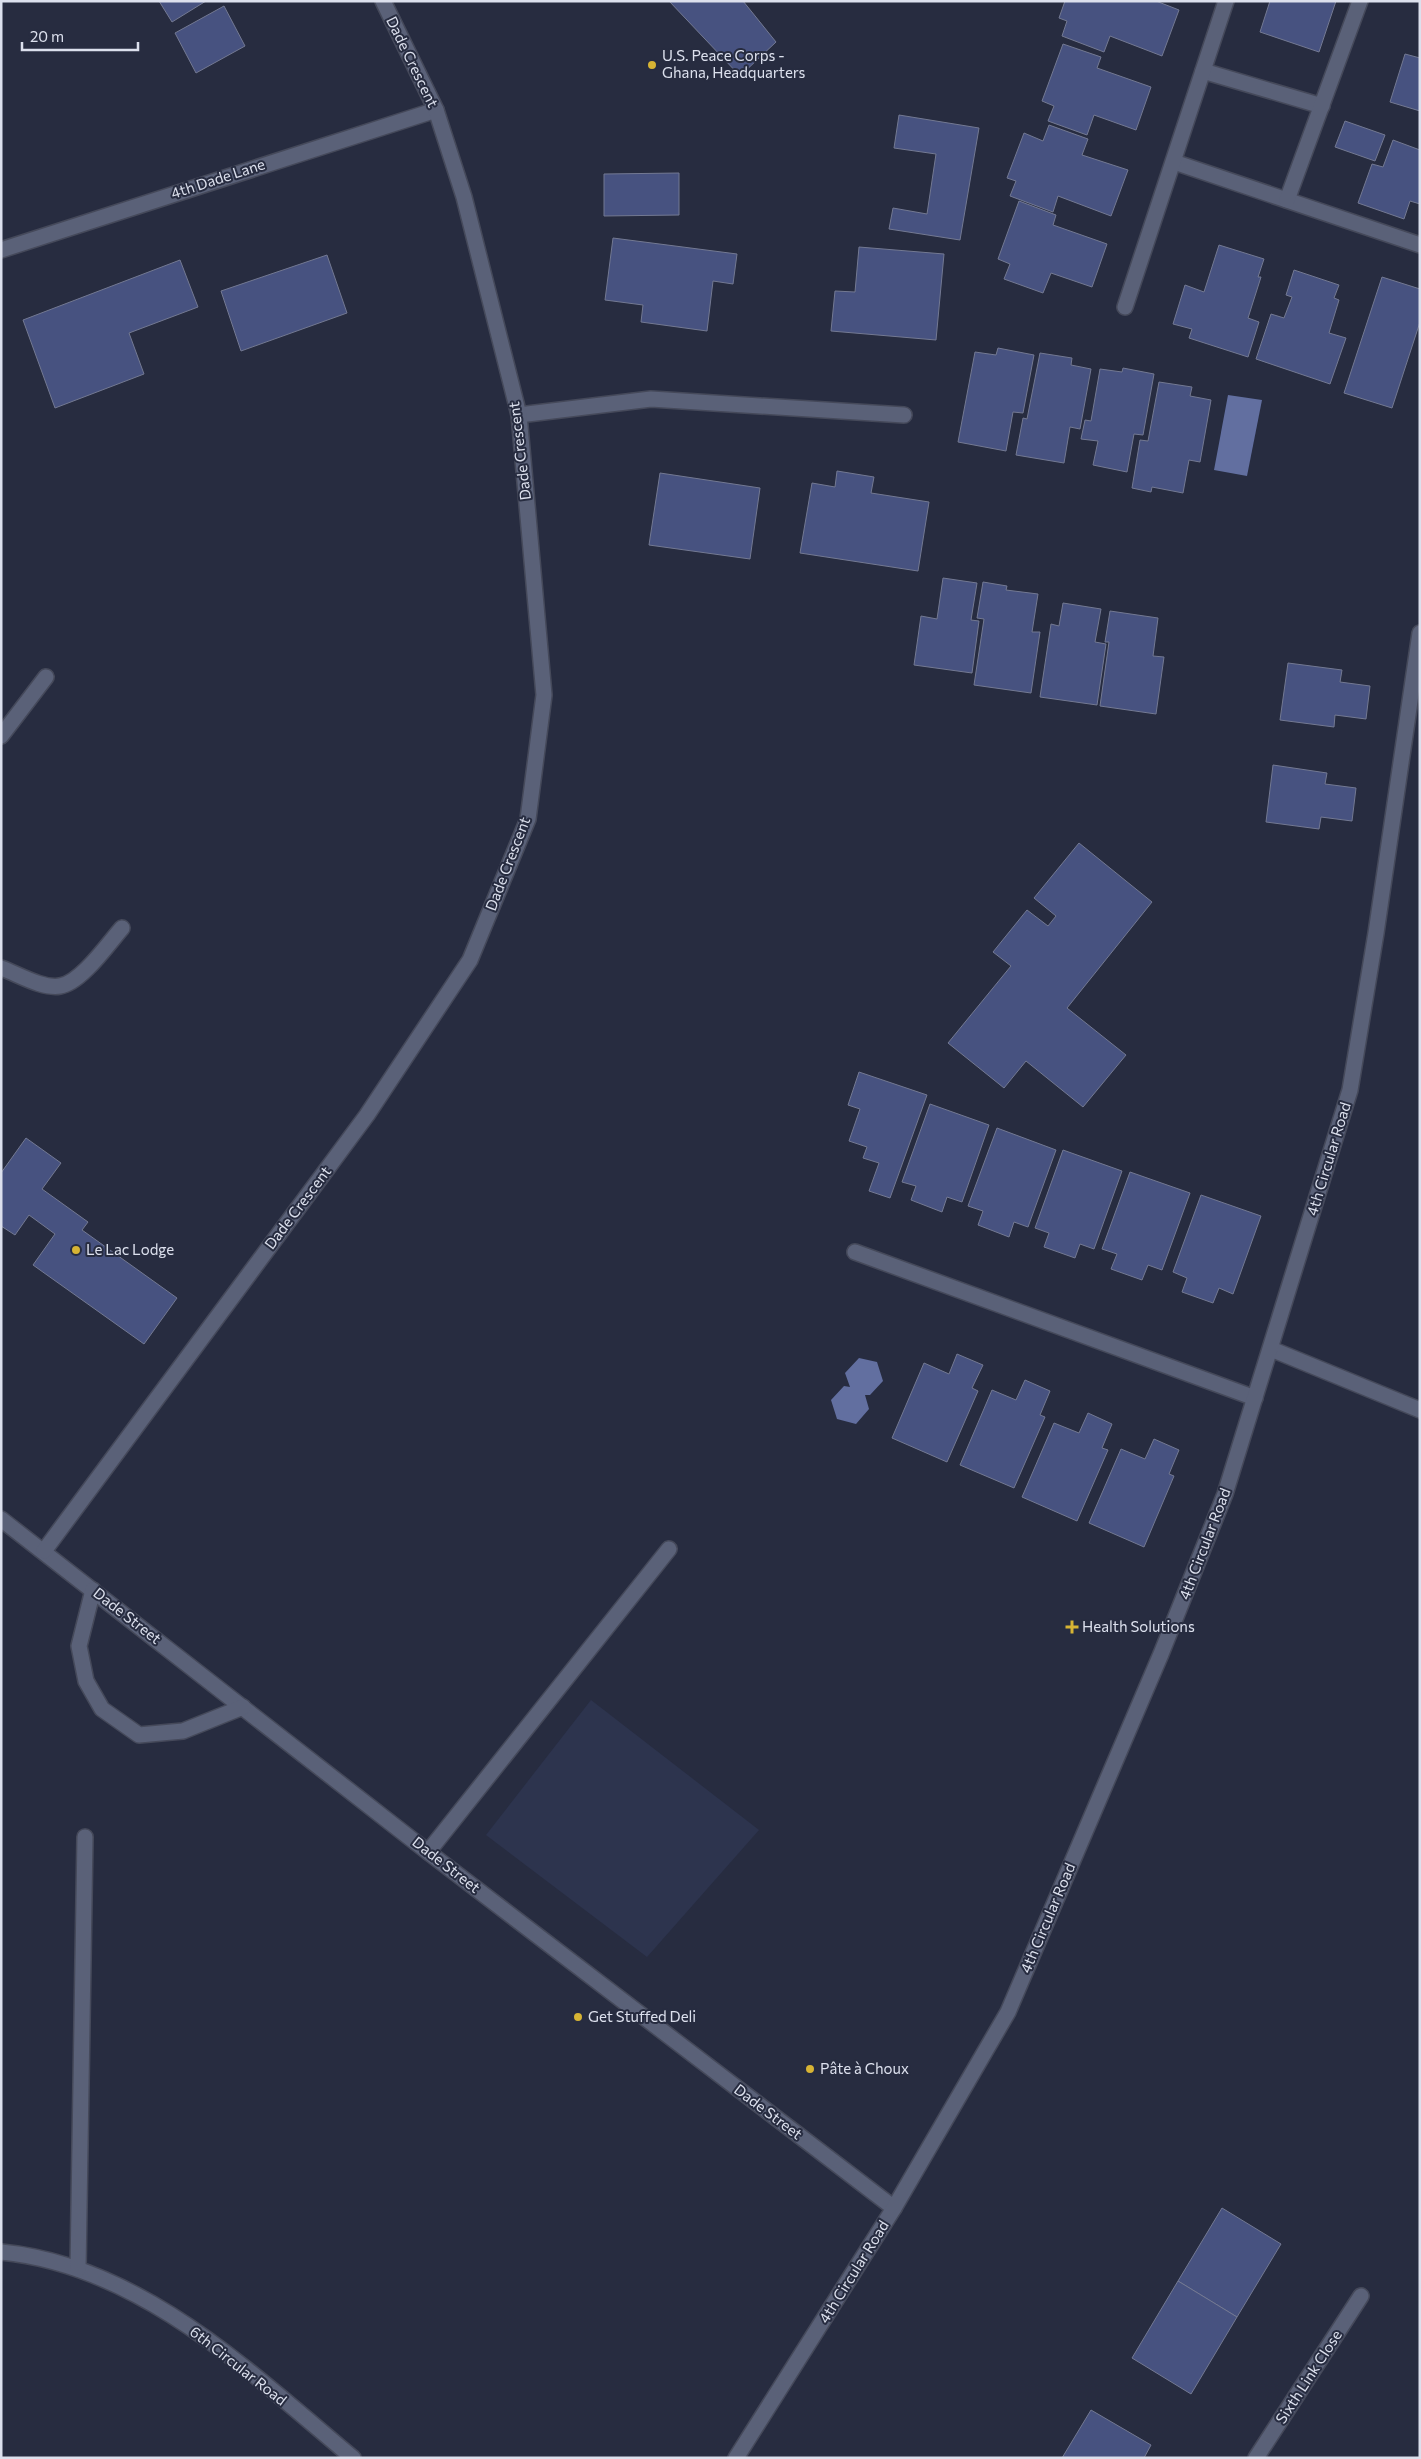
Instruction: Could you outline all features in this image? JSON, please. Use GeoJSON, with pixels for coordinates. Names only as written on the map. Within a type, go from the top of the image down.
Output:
{"type":"FeatureCollection","features":[{"type":"Feature","properties":{"kind":"street","name":"Dade Crescent"},"geometry":{"type":"LineString","coordinates":[[44,1551],[367,1115],[470,960],[528,819],[544,695],[519,415],[464,197],[436,110],[383,1]]}},
{"type":"Feature","properties":{"kind":"street"},"geometry":{"type":"LineString","coordinates":[[1125,306],[1226,1]]}},
{"type":"Feature","properties":{"kind":"street"},"geometry":{"type":"LineString","coordinates":[[1287,200],[1360,1]]}},
{"type":"Feature","properties":{"kind":"street"},"geometry":{"type":"LineString","coordinates":[[1203,71],[1322,106]]}},
{"type":"Feature","properties":{"kind":"street","name":"4th Dade Lane"},"geometry":{"type":"LineString","coordinates":[[1,250],[436,110]]}},
{"type":"Feature","properties":{"kind":"street"},"geometry":{"type":"LineString","coordinates":[[1174,162],[1420,245]]}},
{"type":"Feature","properties":{"kind":"street"},"geometry":{"type":"LineString","coordinates":[[519,415],[651,399],[904,415]]}},
{"type":"Feature","properties":{"kind":"street","name":"4th Circular Road"},"geometry":{"type":"LineString","coordinates":[[736,2458],[894,2208],[1008,2012],[1161,1654],[1225,1494],[1350,1090],[1376,933],[1420,633]]}},
{"type":"Feature","properties":{"kind":"street"},"geometry":{"type":"LineString","coordinates":[[1,736],[46,677]]}},
{"type":"Feature","properties":{"kind":"street"},"geometry":{"type":"LineString","coordinates":[[1,968],[47,985],[60,986],[74,981],[122,928]]}},
{"type":"Feature","properties":{"kind":"street"},"geometry":{"type":"LineString","coordinates":[[855,1252],[1255,1398]]}},
{"type":"Feature","properties":{"kind":"street"},"geometry":{"type":"LineString","coordinates":[[1271,1349],[1420,1410]]}},
{"type":"Feature","properties":{"kind":"street","name":"Dade Street"},"geometry":{"type":"LineString","coordinates":[[1,1519],[428,1852],[894,2208]]}},
{"type":"Feature","properties":{"kind":"street"},"geometry":{"type":"LineString","coordinates":[[428,1852],[669,1549]]}},
{"type":"Feature","properties":{"kind":"street"},"geometry":{"type":"LineString","coordinates":[[93,1590],[79,1646],[86,1680],[102,1709],[140,1735],[183,1731],[243,1707]]}},
{"type":"Feature","properties":{"kind":"street"},"geometry":{"type":"LineString","coordinates":[[78,2269],[85,1837]]}},
{"type":"Feature","properties":{"kind":"street","name":"6th Circular Road"},"geometry":{"type":"LineString","coordinates":[[1,2252],[78,2269],[156,2305],[225,2351],[353,2458]]}},
{"type":"Feature","properties":{"kind":"street","name":"Sixth Link Close"},"geometry":{"type":"LineString","coordinates":[[1256,2458],[1361,2296]]}},
{"type":"Feature","properties":{"kind":"shaded area"},"geometry":{"type":"Polygon","coordinates":[[[1228,395],[1262,400],[1247,476],[1214,470],[1228,395]]]}},
{"type":"Feature","properties":{"kind":"shaded area"},"geometry":{"type":"Polygon","coordinates":[[[859,1358],[877,1362],[883,1381],[870,1395],[865,1395],[869,1409],[856,1424],[837,1419],[831,1400],[844,1386],[850,1387],[845,1373],[859,1358]]]}},
{"type":"Feature","properties":{"kind":"shaded area"},"geometry":{"type":"Polygon","coordinates":[[[591,1700],[759,1830],[647,1957],[486,1835],[591,1700]]]}},
{"type":"Feature","properties":{"kind":"building"},"geometry":{"type":"Polygon","coordinates":[[[159,1],[206,1],[172,22],[159,1]]]}},
{"type":"Feature","properties":{"kind":"building"},"geometry":{"type":"Polygon","coordinates":[[[669,1],[743,1],[776,42],[740,76],[669,1]]]}},
{"type":"Feature","properties":{"kind":"building"},"geometry":{"type":"Polygon","coordinates":[[[1065,1],[1156,1],[1179,10],[1162,56],[1110,36],[1104,52],[1062,36],[1067,21],[1059,18],[1065,1]]]}},
{"type":"Feature","properties":{"kind":"building"},"geometry":{"type":"Polygon","coordinates":[[[1270,1],[1336,1],[1319,52],[1260,32],[1270,1]]]}},
{"type":"Feature","properties":{"kind":"building"},"geometry":{"type":"Polygon","coordinates":[[[224,6],[245,46],[196,73],[175,33],[224,6]]]}},
{"type":"Feature","properties":{"kind":"building"},"geometry":{"type":"Polygon","coordinates":[[[1063,44],[1101,57],[1097,68],[1151,87],[1136,130],[1094,115],[1087,135],[1048,121],[1054,106],[1042,101],[1063,44]]]}},
{"type":"Feature","properties":{"kind":"building"},"geometry":{"type":"Polygon","coordinates":[[[1405,54],[1420,58],[1420,111],[1390,102],[1405,54]]]}},
{"type":"Feature","properties":{"kind":"building"},"geometry":{"type":"Polygon","coordinates":[[[899,115],[979,128],[960,240],[889,229],[893,208],[927,214],[936,154],[894,148],[899,115]]]}},
{"type":"Feature","properties":{"kind":"building"},"geometry":{"type":"Polygon","coordinates":[[[1345,121],[1385,135],[1375,161],[1335,147],[1345,121]]]}},
{"type":"Feature","properties":{"kind":"building"},"geometry":{"type":"Polygon","coordinates":[[[1049,125],[1088,139],[1082,155],[1128,170],[1111,216],[1058,196],[1053,212],[1010,196],[1016,181],[1007,178],[1024,133],[1043,141],[1049,125]]]}},
{"type":"Feature","properties":{"kind":"building"},"geometry":{"type":"Polygon","coordinates":[[[1393,140],[1420,150],[1420,204],[1410,201],[1404,219],[1358,203],[1372,164],[1383,167],[1393,140]]]}},
{"type":"Feature","properties":{"kind":"building"},"geometry":{"type":"Polygon","coordinates":[[[679,173],[679,215],[604,216],[604,174],[679,173]]]}},
{"type":"Feature","properties":{"kind":"building"},"geometry":{"type":"Polygon","coordinates":[[[1019,201],[1056,215],[1053,225],[1107,244],[1092,287],[1051,273],[1043,293],[1004,279],[1010,264],[998,259],[1019,201]]]}},
{"type":"Feature","properties":{"kind":"building"},"geometry":{"type":"Polygon","coordinates":[[[613,238],[737,254],[733,284],[713,281],[707,331],[641,322],[643,305],[605,300],[613,238]]]}},
{"type":"Feature","properties":{"kind":"building"},"geometry":{"type":"Polygon","coordinates":[[[1219,245],[1264,259],[1258,277],[1261,277],[1248,318],[1259,322],[1248,357],[1189,338],[1192,329],[1173,324],[1185,285],[1204,292],[1219,245]]]}},
{"type":"Feature","properties":{"kind":"building"},"geometry":{"type":"Polygon","coordinates":[[[859,247],[944,254],[936,340],[831,331],[835,291],[855,292],[859,247]]]}},
{"type":"Feature","properties":{"kind":"building"},"geometry":{"type":"Polygon","coordinates":[[[327,255],[347,313],[241,351],[221,291],[327,255]]]}},
{"type":"Feature","properties":{"kind":"building"},"geometry":{"type":"Polygon","coordinates":[[[180,260],[198,307],[129,333],[144,374],[55,408],[23,320],[180,260]]]}},
{"type":"Feature","properties":{"kind":"building"},"geometry":{"type":"Polygon","coordinates":[[[1294,270],[1339,285],[1334,298],[1339,300],[1329,333],[1346,338],[1330,384],[1256,359],[1271,314],[1284,318],[1292,297],[1286,295],[1294,270]]]}},
{"type":"Feature","properties":{"kind":"building"},"geometry":{"type":"Polygon","coordinates":[[[1382,277],[1420,289],[1420,322],[1392,408],[1344,393],[1382,277]]]}},
{"type":"Feature","properties":{"kind":"building"},"geometry":{"type":"Polygon","coordinates":[[[998,348],[1034,355],[1023,413],[1013,412],[1006,451],[958,442],[975,352],[996,355],[998,348]]]}},
{"type":"Feature","properties":{"kind":"building"},"geometry":{"type":"Polygon","coordinates":[[[1040,353],[1072,358],[1071,365],[1091,369],[1080,429],[1070,427],[1064,463],[1016,455],[1023,418],[1027,419],[1040,353]]]}},
{"type":"Feature","properties":{"kind":"building"},"geometry":{"type":"Polygon","coordinates":[[[1123,368],[1154,374],[1143,435],[1134,434],[1127,472],[1093,465],[1098,441],[1081,439],[1085,420],[1091,421],[1100,369],[1122,372],[1123,368]]]}},
{"type":"Feature","properties":{"kind":"building"},"geometry":{"type":"Polygon","coordinates":[[[1159,382],[1192,387],[1190,396],[1211,400],[1200,462],[1189,460],[1183,493],[1152,487],[1151,492],[1132,488],[1140,440],[1148,441],[1159,382]]]}},
{"type":"Feature","properties":{"kind":"building"},"geometry":{"type":"Polygon","coordinates":[[[837,471],[874,477],[871,493],[929,502],[918,571],[800,553],[812,483],[835,487],[837,471]]]}},
{"type":"Feature","properties":{"kind":"building"},"geometry":{"type":"Polygon","coordinates":[[[660,473],[760,488],[750,559],[649,545],[660,473]]]}},
{"type":"Feature","properties":{"kind":"building"},"geometry":{"type":"Polygon","coordinates":[[[943,578],[977,583],[971,620],[979,621],[972,673],[914,665],[921,616],[937,619],[943,578]]]}},
{"type":"Feature","properties":{"kind":"building"},"geometry":{"type":"Polygon","coordinates":[[[983,582],[1007,586],[1006,590],[1038,594],[1032,632],[1040,632],[1031,693],[974,685],[984,619],[977,618],[983,582]]]}},
{"type":"Feature","properties":{"kind":"building"},"geometry":{"type":"Polygon","coordinates":[[[1063,603],[1101,609],[1095,642],[1106,644],[1097,705],[1040,697],[1051,624],[1059,626],[1063,603]]]}},
{"type":"Feature","properties":{"kind":"building"},"geometry":{"type":"Polygon","coordinates":[[[1110,611],[1158,618],[1153,656],[1164,657],[1156,714],[1100,706],[1109,642],[1105,642],[1110,611]]]}},
{"type":"Feature","properties":{"kind":"building"},"geometry":{"type":"Polygon","coordinates":[[[1288,663],[1342,670],[1340,682],[1370,686],[1366,719],[1335,715],[1334,727],[1280,720],[1288,663]]]}},
{"type":"Feature","properties":{"kind":"building"},"geometry":{"type":"Polygon","coordinates":[[[1273,765],[1327,773],[1325,784],[1356,788],[1352,821],[1321,817],[1319,829],[1266,822],[1273,765]]]}},
{"type":"Feature","properties":{"kind":"building"},"geometry":{"type":"Polygon","coordinates":[[[1079,843],[1152,902],[1067,1008],[1126,1055],[1083,1107],[1026,1061],[1004,1088],[948,1043],[1011,966],[993,952],[1027,910],[1048,926],[1056,916],[1034,898],[1079,843]]]}},
{"type":"Feature","properties":{"kind":"building"},"geometry":{"type":"Polygon","coordinates":[[[859,1072],[927,1095],[890,1198],[869,1191],[879,1163],[863,1158],[867,1147],[849,1141],[860,1109],[848,1105],[859,1072]]]}},
{"type":"Feature","properties":{"kind":"building"},"geometry":{"type":"Polygon","coordinates":[[[930,1104],[989,1125],[962,1202],[947,1197],[942,1212],[911,1200],[916,1186],[902,1182],[930,1104]]]}},
{"type":"Feature","properties":{"kind":"building"},"geometry":{"type":"Polygon","coordinates":[[[997,1128],[1056,1150],[1028,1227],[1014,1222],[1009,1237],[978,1225],[983,1211],[968,1206],[997,1128]]]}},
{"type":"Feature","properties":{"kind":"building","name":"Le Lac Lodge"},"geometry":{"type":"Polygon","coordinates":[[[26,1138],[61,1163],[42,1189],[88,1222],[82,1230],[177,1298],[144,1344],[33,1265],[55,1234],[29,1215],[15,1235],[1,1226],[1,1173],[26,1138]]]}},
{"type":"Feature","properties":{"kind":"building"},"geometry":{"type":"Polygon","coordinates":[[[1063,1150],[1122,1171],[1094,1249],[1080,1244],[1075,1258],[1044,1247],[1049,1233],[1035,1228],[1063,1150]]]}},
{"type":"Feature","properties":{"kind":"building"},"geometry":{"type":"Polygon","coordinates":[[[1130,1172],[1190,1193],[1162,1270],[1148,1265],[1142,1280],[1111,1269],[1117,1254],[1102,1249],[1130,1172]]]}},
{"type":"Feature","properties":{"kind":"building"},"geometry":{"type":"Polygon","coordinates":[[[1201,1195],[1261,1216],[1233,1294],[1219,1288],[1213,1303],[1182,1292],[1187,1278],[1173,1272],[1201,1195]]]}},
{"type":"Feature","properties":{"kind":"building"},"geometry":{"type":"Polygon","coordinates":[[[957,1354],[983,1365],[972,1388],[978,1391],[947,1462],[892,1438],[924,1363],[949,1374],[957,1354]]]}},
{"type":"Feature","properties":{"kind":"building"},"geometry":{"type":"Polygon","coordinates":[[[1025,1380],[1050,1391],[1040,1415],[1045,1417],[1014,1488],[960,1465],[992,1390],[1016,1400],[1025,1380]]]}},
{"type":"Feature","properties":{"kind":"building"},"geometry":{"type":"Polygon","coordinates":[[[1088,1413],[1112,1424],[1102,1448],[1108,1450],[1077,1521],[1022,1497],[1054,1423],[1079,1433],[1088,1413]]]}},
{"type":"Feature","properties":{"kind":"building"},"geometry":{"type":"Polygon","coordinates":[[[1154,1439],[1179,1450],[1169,1474],[1174,1476],[1144,1547],[1089,1523],[1121,1449],[1145,1459],[1154,1439]]]}},
{"type":"Feature","properties":{"kind":"building"},"geometry":{"type":"Polygon","coordinates":[[[1222,2208],[1281,2244],[1237,2317],[1178,2281],[1222,2208]]]}},
{"type":"Feature","properties":{"kind":"building"},"geometry":{"type":"Polygon","coordinates":[[[1178,2281],[1237,2317],[1191,2394],[1132,2358],[1178,2281]]]}},
{"type":"Feature","properties":{"kind":"building"},"geometry":{"type":"Polygon","coordinates":[[[1091,2410],[1151,2445],[1144,2458],[1062,2458],[1091,2410]]]}},
{"type":"Feature","properties":{"kind":"place","name":"U.S. Peace Corps - Ghana, Headquarters"},"geometry":{"type":"Point","coordinates":[652,65]}},
{"type":"Feature","properties":{"kind":"place","name":"Le Lac Lodge"},"geometry":{"type":"Point","coordinates":[76,1250]}},
{"type":"Feature","properties":{"kind":"place","name":"Health Solutions"},"geometry":{"type":"Point","coordinates":[1072,1627]}},
{"type":"Feature","properties":{"kind":"place","name":"Get Stuffed Deli"},"geometry":{"type":"Point","coordinates":[578,2017]}},
{"type":"Feature","properties":{"kind":"place","name":"Pâte à Choux"},"geometry":{"type":"Point","coordinates":[810,2069]}}]}
